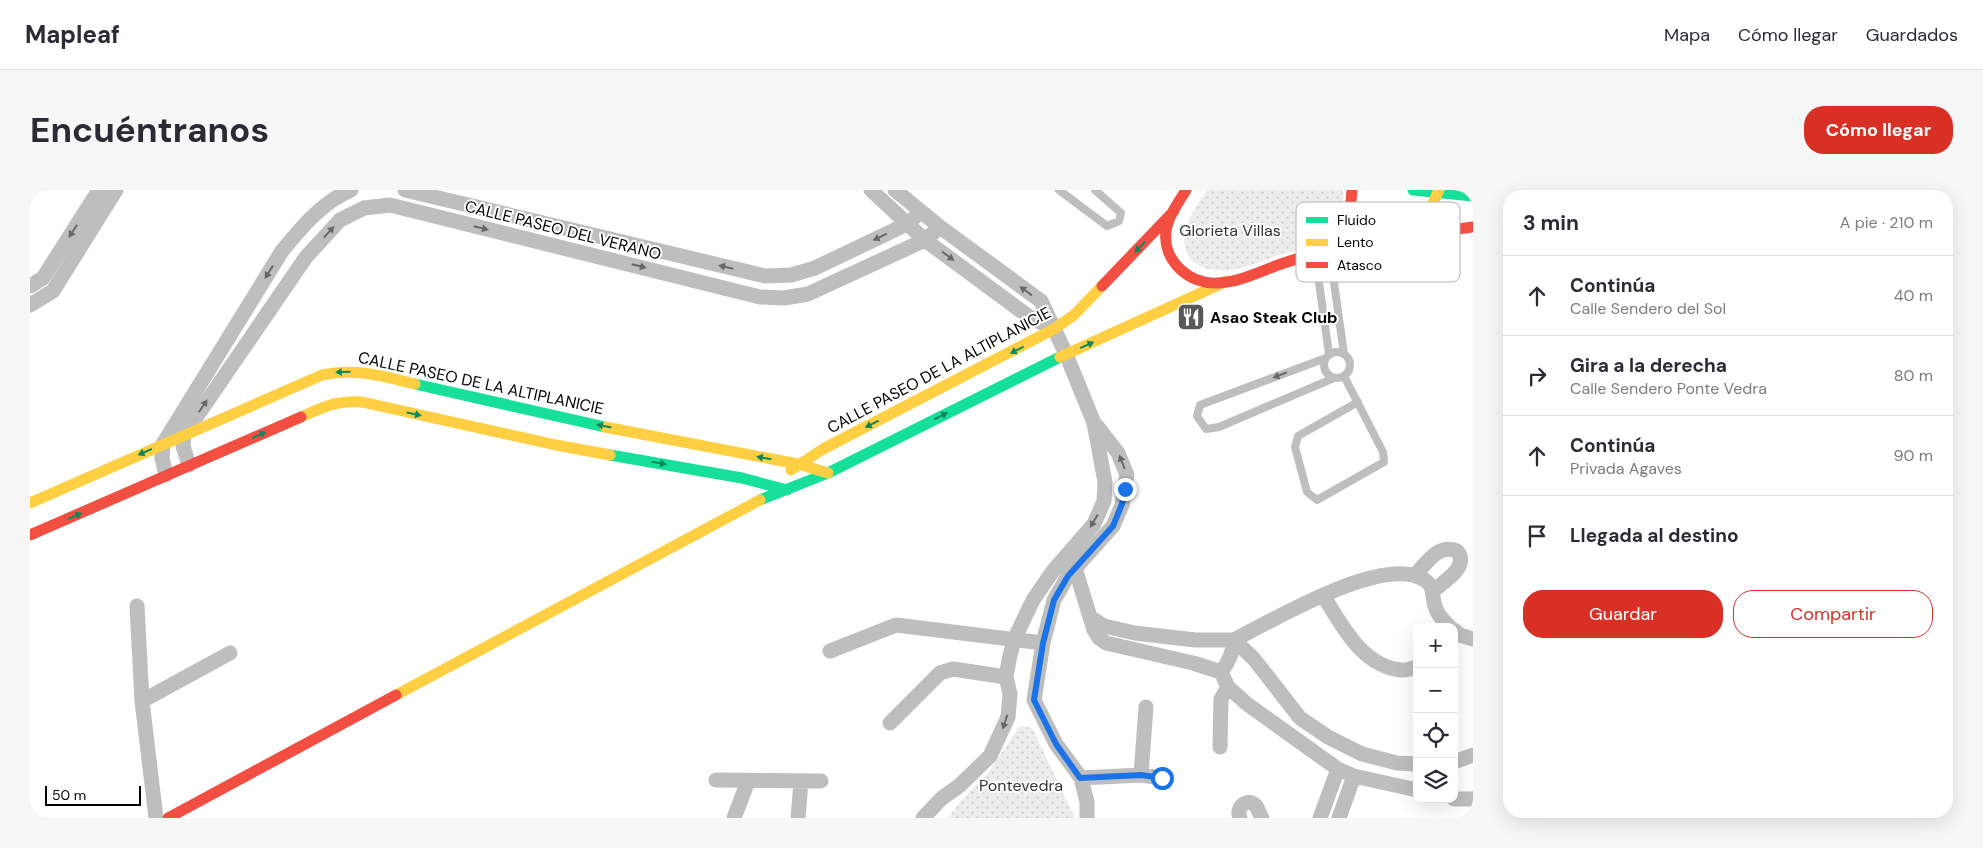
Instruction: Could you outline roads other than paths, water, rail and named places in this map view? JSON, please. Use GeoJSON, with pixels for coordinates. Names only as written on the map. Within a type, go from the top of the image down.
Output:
{"type":"FeatureCollection","features":[{"type":"Feature","properties":{"kind":"main road"},"geometry":{"type":"LineString","coordinates":[[1186,190],[1166,230],[1166,246],[1173,261],[1184,273],[1201,281],[1218,283],[1246,277],[1296,259]]}},
{"type":"Feature","properties":{"kind":"main road"},"geometry":{"type":"LineString","coordinates":[[1413,190],[1473,196]]}},
{"type":"Feature","properties":{"kind":"main road"},"geometry":{"type":"LineString","coordinates":[[1465,190],[1473,196]]}},
{"type":"Feature","properties":{"kind":"main road","name":"CALLE PASEO DE LA ALTIPLANICIE"},"geometry":{"type":"LineString","coordinates":[[770,485],[798,464],[823,449],[1054,329],[1080,309],[1174,211]]}},
{"type":"Feature","properties":{"kind":"main road"},"geometry":{"type":"LineString","coordinates":[[1460,229],[1473,227]]}},
{"type":"Feature","properties":{"kind":"main road"},"geometry":{"type":"LineString","coordinates":[[168,818],[748,505],[828,472],[1066,354],[1227,281]]}},
{"type":"Feature","properties":{"kind":"main road","name":"CALLE PASEO DE LA ALTIPLANICIE"},"geometry":{"type":"LineString","coordinates":[[30,502],[322,375],[340,371],[364,372],[559,431],[787,490]]}},
{"type":"Feature","properties":{"kind":"main road","name":"CALLE PASEO DE LA ALTIPLANICIE"},"geometry":{"type":"LineString","coordinates":[[30,535],[329,405],[345,401],[745,455],[798,464],[828,472]]}},
{"type":"Feature","properties":{"kind":"main road"},"geometry":{"type":"LineString","coordinates":[[748,505],[770,485]]}},
{"type":"Feature","properties":{"kind":"street"},"geometry":{"type":"LineString","coordinates":[[30,286],[43,278],[100,190]]}},
{"type":"Feature","properties":{"kind":"street"},"geometry":{"type":"LineString","coordinates":[[30,305],[53,291],[116,190]]}},
{"type":"Feature","properties":{"kind":"street"},"geometry":{"type":"LineString","coordinates":[[166,475],[162,458],[163,444],[288,244],[300,229],[335,197],[351,190]]}},
{"type":"Feature","properties":{"kind":"street","name":"CALLE PASEO DEL VERANO"},"geometry":{"type":"LineString","coordinates":[[405,190],[765,276],[791,275],[815,268],[907,224],[921,212]]}},
{"type":"Feature","properties":{"kind":"street"},"geometry":{"type":"LineString","coordinates":[[871,190],[925,240],[1028,316],[1054,329]]}},
{"type":"Feature","properties":{"kind":"street"},"geometry":{"type":"LineString","coordinates":[[895,190],[940,227],[1040,301],[1066,354],[1094,423],[1105,482],[1104,501],[1094,524],[1053,570],[1034,600],[1014,640],[1008,660],[1006,677],[1010,694],[1008,717],[990,756],[960,786],[942,798],[924,818]]}},
{"type":"Feature","properties":{"kind":"street","name":"CALLE PASEO DEL VERANO"},"geometry":{"type":"LineString","coordinates":[[184,435],[306,256],[340,220],[364,208],[390,206],[760,297],[784,298],[808,294],[925,240],[940,227]]}},
{"type":"Feature","properties":{"kind":"street"},"geometry":{"type":"LineString","coordinates":[[548,244],[551,225]]}},
{"type":"Feature","properties":{"kind":"street"},"geometry":{"type":"LineString","coordinates":[[288,244],[306,256]]}},
{"type":"Feature","properties":{"kind":"street"},"geometry":{"type":"LineString","coordinates":[[671,274],[675,254]]}},
{"type":"Feature","properties":{"kind":"street"},"geometry":{"type":"LineString","coordinates":[[1087,818],[1087,802],[1080,778],[1056,744],[1034,700],[1043,643],[1054,600],[1076,568],[1113,526],[1122,504],[1126,475],[1118,453],[1094,423]]}},
{"type":"Feature","properties":{"kind":"street"},"geometry":{"type":"LineString","coordinates":[[184,435],[183,446],[189,466]]}},
{"type":"Feature","properties":{"kind":"street"},"geometry":{"type":"LineString","coordinates":[[1415,576],[1439,550],[1450,548],[1457,551],[1461,558],[1461,564],[1457,570],[1433,591]]}},
{"type":"Feature","properties":{"kind":"street"},"geometry":{"type":"LineString","coordinates":[[1066,555],[1076,568],[1094,630],[1099,638],[1106,642],[1193,663],[1221,672],[1228,687],[1246,704],[1338,769],[1354,776],[1413,789]]}},
{"type":"Feature","properties":{"kind":"street"},"geometry":{"type":"LineString","coordinates":[[1090,617],[1104,626],[1135,633],[1195,640],[1234,640],[1323,595],[1381,576],[1406,574],[1425,580],[1433,591],[1435,609],[1446,623]]}},
{"type":"Feature","properties":{"kind":"street"},"geometry":{"type":"LineString","coordinates":[[1323,595],[1350,639],[1366,654],[1382,664],[1402,670],[1413,668]]}},
{"type":"Feature","properties":{"kind":"street"},"geometry":{"type":"LineString","coordinates":[[137,606],[142,701],[156,818]]}},
{"type":"Feature","properties":{"kind":"street"},"geometry":{"type":"LineString","coordinates":[[830,651],[896,625],[1043,643]]}},
{"type":"Feature","properties":{"kind":"street"},"geometry":{"type":"LineString","coordinates":[[1221,672],[1233,652],[1234,640]]}},
{"type":"Feature","properties":{"kind":"street"},"geometry":{"type":"LineString","coordinates":[[1234,640],[1254,659],[1300,718],[1328,737],[1362,754],[1397,764],[1413,764]]}},
{"type":"Feature","properties":{"kind":"street"},"geometry":{"type":"LineString","coordinates":[[142,701],[230,653]]}},
{"type":"Feature","properties":{"kind":"street"},"geometry":{"type":"LineString","coordinates":[[890,723],[940,673],[946,670],[954,669],[1006,677]]}},
{"type":"Feature","properties":{"kind":"street"},"geometry":{"type":"LineString","coordinates":[[1220,747],[1221,699],[1228,687]]}},
{"type":"Feature","properties":{"kind":"street"},"geometry":{"type":"LineString","coordinates":[[1010,694],[1017,700],[1034,700]]}},
{"type":"Feature","properties":{"kind":"street"},"geometry":{"type":"LineString","coordinates":[[1141,775],[1146,707]]}},
{"type":"Feature","properties":{"kind":"street"},"geometry":{"type":"LineString","coordinates":[[1458,761],[1473,755]]}},
{"type":"Feature","properties":{"kind":"street"},"geometry":{"type":"LineString","coordinates":[[1320,818],[1338,769]]}},
{"type":"Feature","properties":{"kind":"street"},"geometry":{"type":"LineString","coordinates":[[1080,778],[1141,775],[1162,778]]}},
{"type":"Feature","properties":{"kind":"street"},"geometry":{"type":"LineString","coordinates":[[1339,818],[1354,776]]}},
{"type":"Feature","properties":{"kind":"street"},"geometry":{"type":"LineString","coordinates":[[716,780],[821,781]]}},
{"type":"Feature","properties":{"kind":"street"},"geometry":{"type":"LineString","coordinates":[[734,818],[748,781]]}},
{"type":"Feature","properties":{"kind":"street"},"geometry":{"type":"LineString","coordinates":[[798,818],[801,782]]}},
{"type":"Feature","properties":{"kind":"street"},"geometry":{"type":"LineString","coordinates":[[1458,799],[1473,799]]}},
{"type":"Feature","properties":{"kind":"street"},"geometry":{"type":"LineString","coordinates":[[1240,818],[1238,814],[1240,807],[1250,802],[1256,806],[1262,818]]}},
{"type":"Feature","properties":{"kind":"lane"},"geometry":{"type":"LineString","coordinates":[[1059,190],[1107,226],[1119,221],[1120,213],[1095,190]]}},
{"type":"Feature","properties":{"kind":"lane"},"geometry":{"type":"LineString","coordinates":[[1318,282],[1327,356],[1324,367],[1329,376],[1334,378]]}},
{"type":"Feature","properties":{"kind":"lane"},"geometry":{"type":"LineString","coordinates":[[1336,282],[1344,354],[1350,362],[1350,367],[1344,376],[1334,378],[1219,427],[1206,429],[1197,416],[1200,405],[1327,356],[1339,352],[1344,354]]}},
{"type":"Feature","properties":{"kind":"lane"},"geometry":{"type":"LineString","coordinates":[[1344,376],[1358,402],[1383,452],[1384,462],[1317,500],[1308,492],[1295,447],[1298,436],[1358,402]]}},
{"type":"Feature","properties":{"kind":"place","name":"Asao Steak Club"},"geometry":{"type":"Point","coordinates":[1191,317]}},
{"type":"Feature","properties":{"kind":"park label","name":"Glorieta Villas"},"geometry":{"type":"Point","coordinates":[1230,230]}},
{"type":"Feature","properties":{"kind":"park label","name":"Pontevedra"},"geometry":{"type":"Point","coordinates":[1021,785]}}]}
